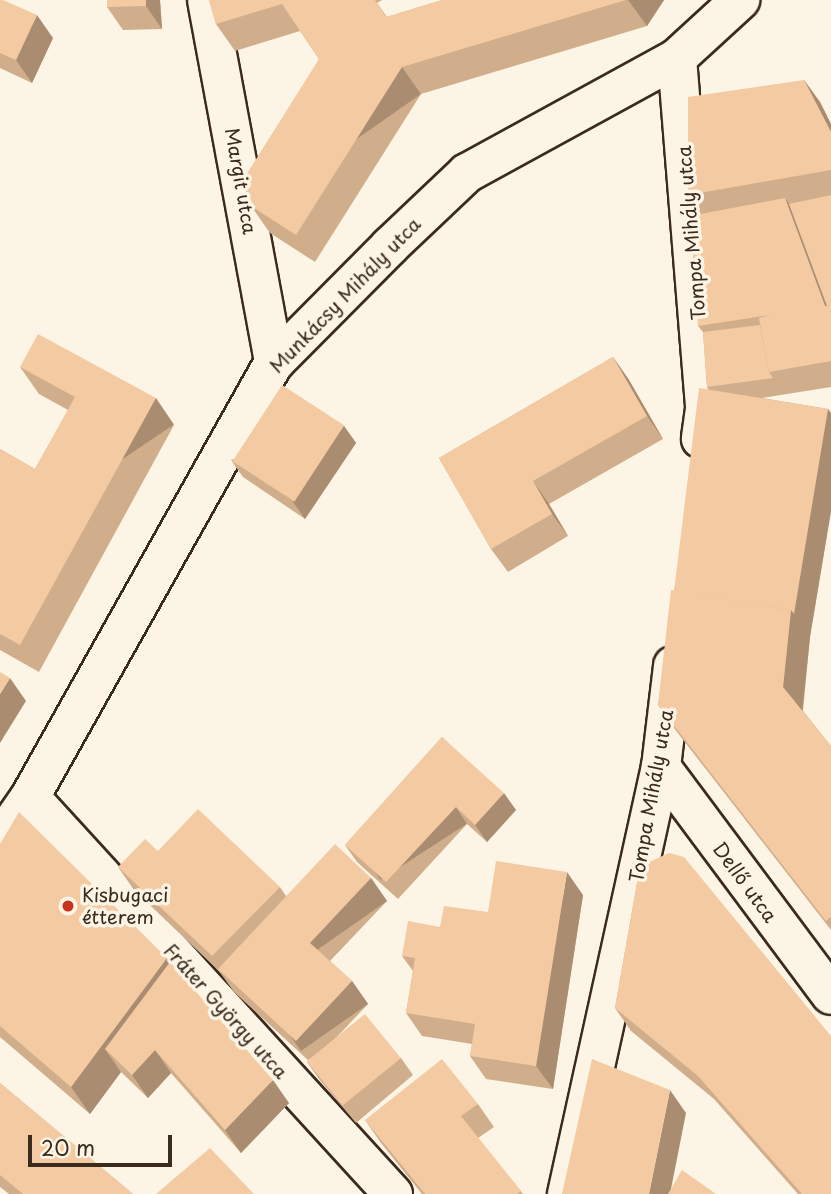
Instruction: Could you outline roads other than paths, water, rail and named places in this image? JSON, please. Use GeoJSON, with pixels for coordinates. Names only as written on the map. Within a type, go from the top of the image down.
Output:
{"type":"FeatureCollection","features":[{"type":"Feature","properties":{"kind":"street","name":"Margit utca"},"geometry":{"type":"LineString","coordinates":[[207,0],[274,363]]}},
{"type":"Feature","properties":{"kind":"street","name":"Munkácsy Mihály utca"},"geometry":{"type":"LineString","coordinates":[[0,840],[30,797],[274,363],[467,173],[677,58],[731,4]]}},
{"type":"Feature","properties":{"kind":"street","name":"Tompa Mihály utca"},"geometry":{"type":"LineString","coordinates":[[677,58],[705,409],[696,478]]}},
{"type":"Feature","properties":{"kind":"street","name":"Tompa Mihály utca"},"geometry":{"type":"LineString","coordinates":[[567,1194],[661,767],[677,629]]}},
{"type":"Feature","properties":{"kind":"street","name":"Dellő utca"},"geometry":{"type":"LineString","coordinates":[[661,767],[831,995]]}},
{"type":"Feature","properties":{"kind":"street","name":"Fráter György utca"},"geometry":{"type":"LineString","coordinates":[[30,797],[393,1194]]}},
{"type":"Feature","properties":{"kind":"place","name":"Kisbugaci étterem"},"geometry":{"type":"Point","coordinates":[68,906]}}]}
